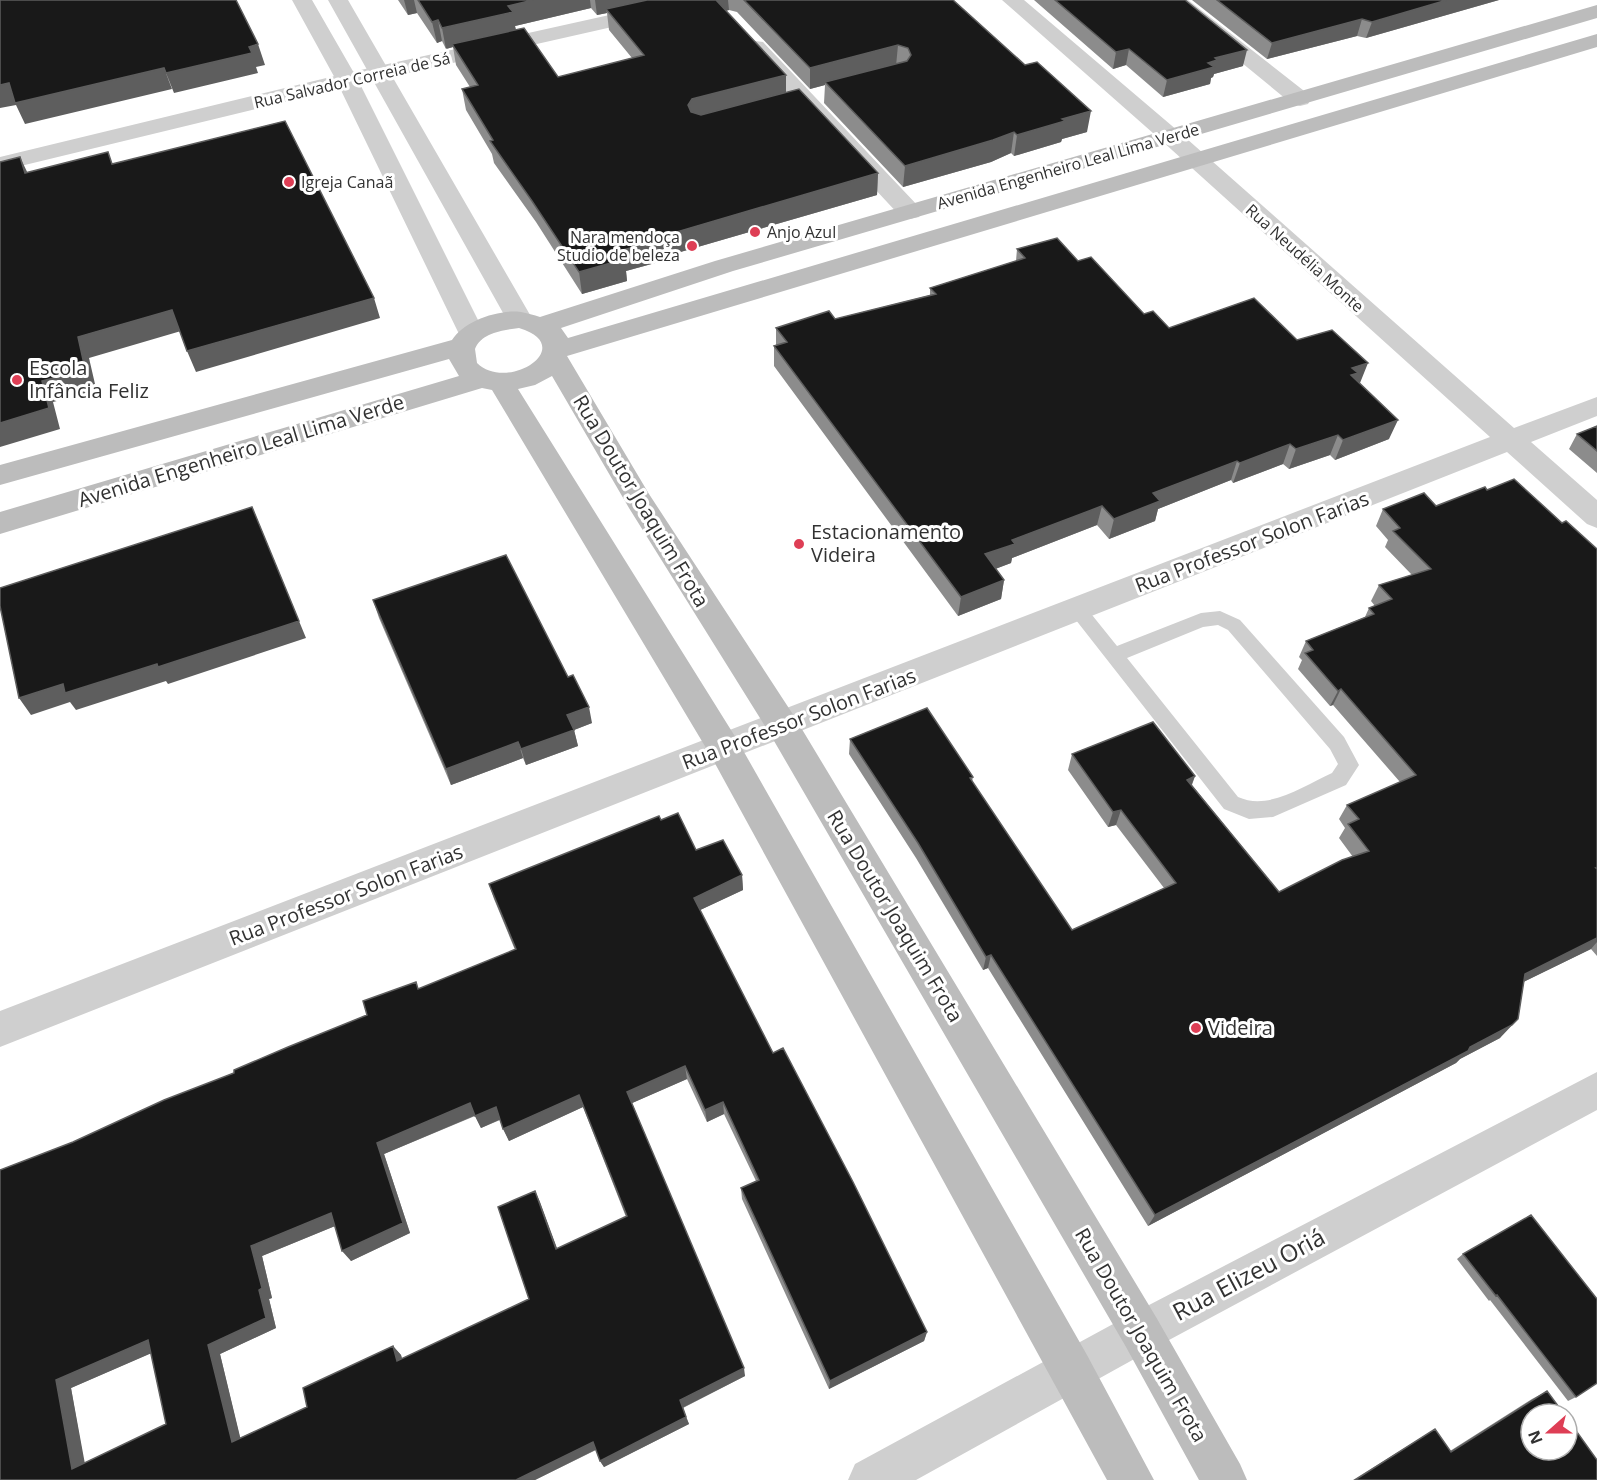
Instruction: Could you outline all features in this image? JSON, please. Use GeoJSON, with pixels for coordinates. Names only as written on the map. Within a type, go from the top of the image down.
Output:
{"type":"FeatureCollection","features":[{"type":"Feature","properties":{"kind":"main road","name":"Avenida Engenheiro Leal Lima Verde"},"geometry":{"type":"LineString","coordinates":[[530,323],[1597,11]]}},
{"type":"Feature","properties":{"kind":"main road","name":"Avenida Engenheiro Leal Lima Verde"},"geometry":{"type":"LineString","coordinates":[[556,354],[753,290],[1597,40]]}},
{"type":"Feature","properties":{"kind":"main road"},"geometry":{"type":"LineString","coordinates":[[491,381],[528,379],[549,366],[556,354],[556,341],[550,332],[530,323],[494,323],[468,340],[461,354],[466,368],[491,381],[724,748],[1072,1370],[1131,1480]]}},
{"type":"Feature","properties":{"kind":"main road","name":"Avenida Engenheiro Leal Lima Verde"},"geometry":{"type":"LineString","coordinates":[[0,475],[468,340]]}},
{"type":"Feature","properties":{"kind":"main road","name":"Rua Doutor Joaquim Frota"},"geometry":{"type":"LineString","coordinates":[[556,354],[639,501],[782,725],[1141,1332],[1224,1480]]}},
{"type":"Feature","properties":{"kind":"main road","name":"Avenida Engenheiro Leal Lima Verde"},"geometry":{"type":"LineString","coordinates":[[0,523],[491,381]]}},
{"type":"Feature","properties":{"kind":"street"},"geometry":{"type":"LineString","coordinates":[[302,0],[347,80],[468,340]]}},
{"type":"Feature","properties":{"kind":"street"},"geometry":{"type":"LineString","coordinates":[[339,0],[379,74],[530,323]]}},
{"type":"Feature","properties":{"kind":"street","name":"Rua Salvador Correia de Sá"},"geometry":{"type":"LineString","coordinates":[[0,164],[347,80],[705,0]]}},
{"type":"Feature","properties":{"kind":"street","name":"Rua Neudélia Monte"},"geometry":{"type":"LineString","coordinates":[[1012,0],[1170,136],[1597,517]]}},
{"type":"Feature","properties":{"kind":"street"},"geometry":{"type":"LineString","coordinates":[[1175,0],[1300,99]]}},
{"type":"Feature","properties":{"kind":"street"},"geometry":{"type":"LineString","coordinates":[[743,34],[910,212]]}},
{"type":"Feature","properties":{"kind":"street","name":"Rua Professor Solon Farias"},"geometry":{"type":"LineString","coordinates":[[0,1029],[1597,406]]}},
{"type":"Feature","properties":{"kind":"street","name":"Rua Elizeu Oriá"},"geometry":{"type":"LineString","coordinates":[[871,1480],[1141,1332],[1597,1090]]}},
{"type":"Feature","properties":{"kind":"lane"},"geometry":{"type":"LineString","coordinates":[[1078,610],[1231,803],[1249,811],[1273,809],[1339,779],[1349,765],[1337,743],[1234,625],[1220,618],[1201,620],[1114,655]]}},
{"type":"Feature","properties":{"kind":"building"},"geometry":{"type":"Polygon","coordinates":[[[0,0],[236,0],[258,44],[249,47],[252,53],[166,73],[164,68],[15,103],[9,83],[0,85],[0,0]]]}},
{"type":"Feature","properties":{"kind":"building"},"geometry":{"type":"Polygon","coordinates":[[[418,0],[533,0],[508,6],[513,12],[442,28],[438,20],[432,22],[418,0]]]}},
{"type":"Feature","properties":{"kind":"building"},"geometry":{"type":"Polygon","coordinates":[[[647,0],[716,0],[786,75],[692,99],[688,105],[691,112],[701,115],[799,89],[878,173],[673,233],[676,236],[619,251],[625,259],[579,272],[490,141],[493,140],[462,89],[478,85],[452,44],[524,28],[558,77],[644,55],[606,9],[647,0]]]}},
{"type":"Feature","properties":{"kind":"building"},"geometry":{"type":"Polygon","coordinates":[[[744,0],[953,0],[1025,65],[1037,62],[1091,111],[1062,119],[1065,121],[1017,135],[1014,132],[905,166],[825,82],[907,61],[911,55],[908,48],[898,45],[810,68],[744,0]]]}},
{"type":"Feature","properties":{"kind":"building"},"geometry":{"type":"Polygon","coordinates":[[[1055,0],[1185,0],[1247,50],[1215,58],[1217,60],[1208,63],[1214,67],[1167,80],[1129,49],[1116,52],[1055,0]]]}},
{"type":"Feature","properties":{"kind":"building"},"geometry":{"type":"Polygon","coordinates":[[[1217,0],[1447,0],[1372,22],[1362,19],[1272,43],[1217,0]]]}},
{"type":"Feature","properties":{"kind":"building"},"geometry":{"type":"Polygon","coordinates":[[[285,121],[374,298],[187,351],[172,310],[78,337],[84,364],[74,367],[76,372],[42,381],[49,408],[0,423],[0,162],[20,157],[25,173],[108,152],[112,164],[285,121]]]}},
{"type":"Feature","properties":{"kind":"building"},"geometry":{"type":"Polygon","coordinates":[[[1057,238],[1078,261],[1091,257],[1144,314],[1153,311],[1169,328],[1254,298],[1297,340],[1332,330],[1368,363],[1352,368],[1358,373],[1351,375],[1398,420],[1343,440],[1338,435],[1296,449],[1290,444],[1240,463],[1237,461],[1153,493],[1160,501],[1114,519],[1102,506],[1012,540],[1015,544],[985,554],[1004,580],[961,597],[774,346],[787,342],[776,328],[829,311],[835,319],[936,294],[930,288],[1025,258],[1017,249],[1057,238]]]}},
{"type":"Feature","properties":{"kind":"building"},"geometry":{"type":"Polygon","coordinates":[[[1597,426],[1597,451],[1577,434],[1597,426]]]}},
{"type":"Feature","properties":{"kind":"building"},"geometry":{"type":"Polygon","coordinates":[[[1514,479],[1562,523],[1566,521],[1597,549],[1597,938],[1525,974],[1518,1019],[1512,1025],[1470,1047],[1468,1051],[1155,1215],[991,955],[986,957],[918,843],[850,739],[927,708],[973,777],[970,778],[1072,930],[1176,883],[1121,810],[1113,812],[1072,754],[1153,722],[1195,776],[1187,780],[1279,892],[1342,860],[1369,851],[1348,824],[1359,819],[1347,805],[1416,775],[1341,689],[1338,691],[1305,653],[1313,650],[1306,641],[1374,614],[1369,608],[1392,599],[1379,585],[1431,569],[1393,531],[1400,528],[1383,509],[1424,493],[1436,506],[1485,487],[1487,490],[1514,479]]]}},
{"type":"Feature","properties":{"kind":"building"},"geometry":{"type":"Polygon","coordinates":[[[252,507],[299,621],[158,667],[157,664],[65,693],[63,684],[19,698],[0,606],[0,588],[252,507]]]}},
{"type":"Feature","properties":{"kind":"building"},"geometry":{"type":"Polygon","coordinates":[[[506,555],[568,677],[573,675],[589,707],[567,715],[574,730],[521,749],[518,742],[446,769],[373,600],[506,555]]]}},
{"type":"Feature","properties":{"kind":"building"},"geometry":{"type":"Polygon","coordinates":[[[678,813],[696,850],[723,840],[742,875],[694,898],[773,1053],[783,1048],[853,1182],[927,1332],[830,1381],[741,1188],[759,1180],[723,1102],[705,1110],[685,1066],[627,1092],[744,1368],[680,1400],[686,1417],[600,1461],[593,1442],[516,1480],[0,1480],[0,1170],[73,1142],[164,1100],[234,1073],[234,1070],[367,1015],[363,1001],[416,982],[418,989],[516,949],[489,884],[659,816],[661,820],[678,813]],[[579,1095],[503,1129],[496,1107],[475,1116],[470,1103],[377,1143],[403,1223],[342,1251],[331,1213],[251,1246],[262,1288],[259,1290],[266,1318],[208,1345],[232,1442],[307,1407],[303,1388],[393,1346],[397,1361],[529,1299],[498,1207],[535,1191],[556,1249],[627,1216],[579,1095]],[[148,1340],[56,1380],[72,1469],[166,1424],[148,1340]]]}},
{"type":"Feature","properties":{"kind":"building"},"geometry":{"type":"Polygon","coordinates":[[[1531,1215],[1597,1299],[1597,1383],[1576,1397],[1463,1254],[1531,1215]]]}},
{"type":"Feature","properties":{"kind":"building"},"geometry":{"type":"Polygon","coordinates":[[[1547,1391],[1555,1402],[1530,1402],[1547,1391]]]}},
{"type":"Feature","properties":{"kind":"building"},"geometry":{"type":"Polygon","coordinates":[[[1519,1409],[1519,1462],[1579,1462],[1579,1435],[1597,1460],[1597,1480],[1355,1480],[1435,1429],[1451,1452],[1519,1409]]]}},
{"type":"Feature","properties":{"kind":"place","name":"Igreja Canaã"},"geometry":{"type":"Point","coordinates":[289,182]}},
{"type":"Feature","properties":{"kind":"place","name":"Anjo Azul"},"geometry":{"type":"Point","coordinates":[755,232]}},
{"type":"Feature","properties":{"kind":"place","name":"Nara mendoça Studio de beleza"},"geometry":{"type":"Point","coordinates":[692,246]}},
{"type":"Feature","properties":{"kind":"place","name":"Escola Infância Feliz"},"geometry":{"type":"Point","coordinates":[17,380]}},
{"type":"Feature","properties":{"kind":"place","name":"Estacionamento Videira"},"geometry":{"type":"Point","coordinates":[799,544]}},
{"type":"Feature","properties":{"kind":"place","name":"Videira"},"geometry":{"type":"Point","coordinates":[1196,1028]}}]}
